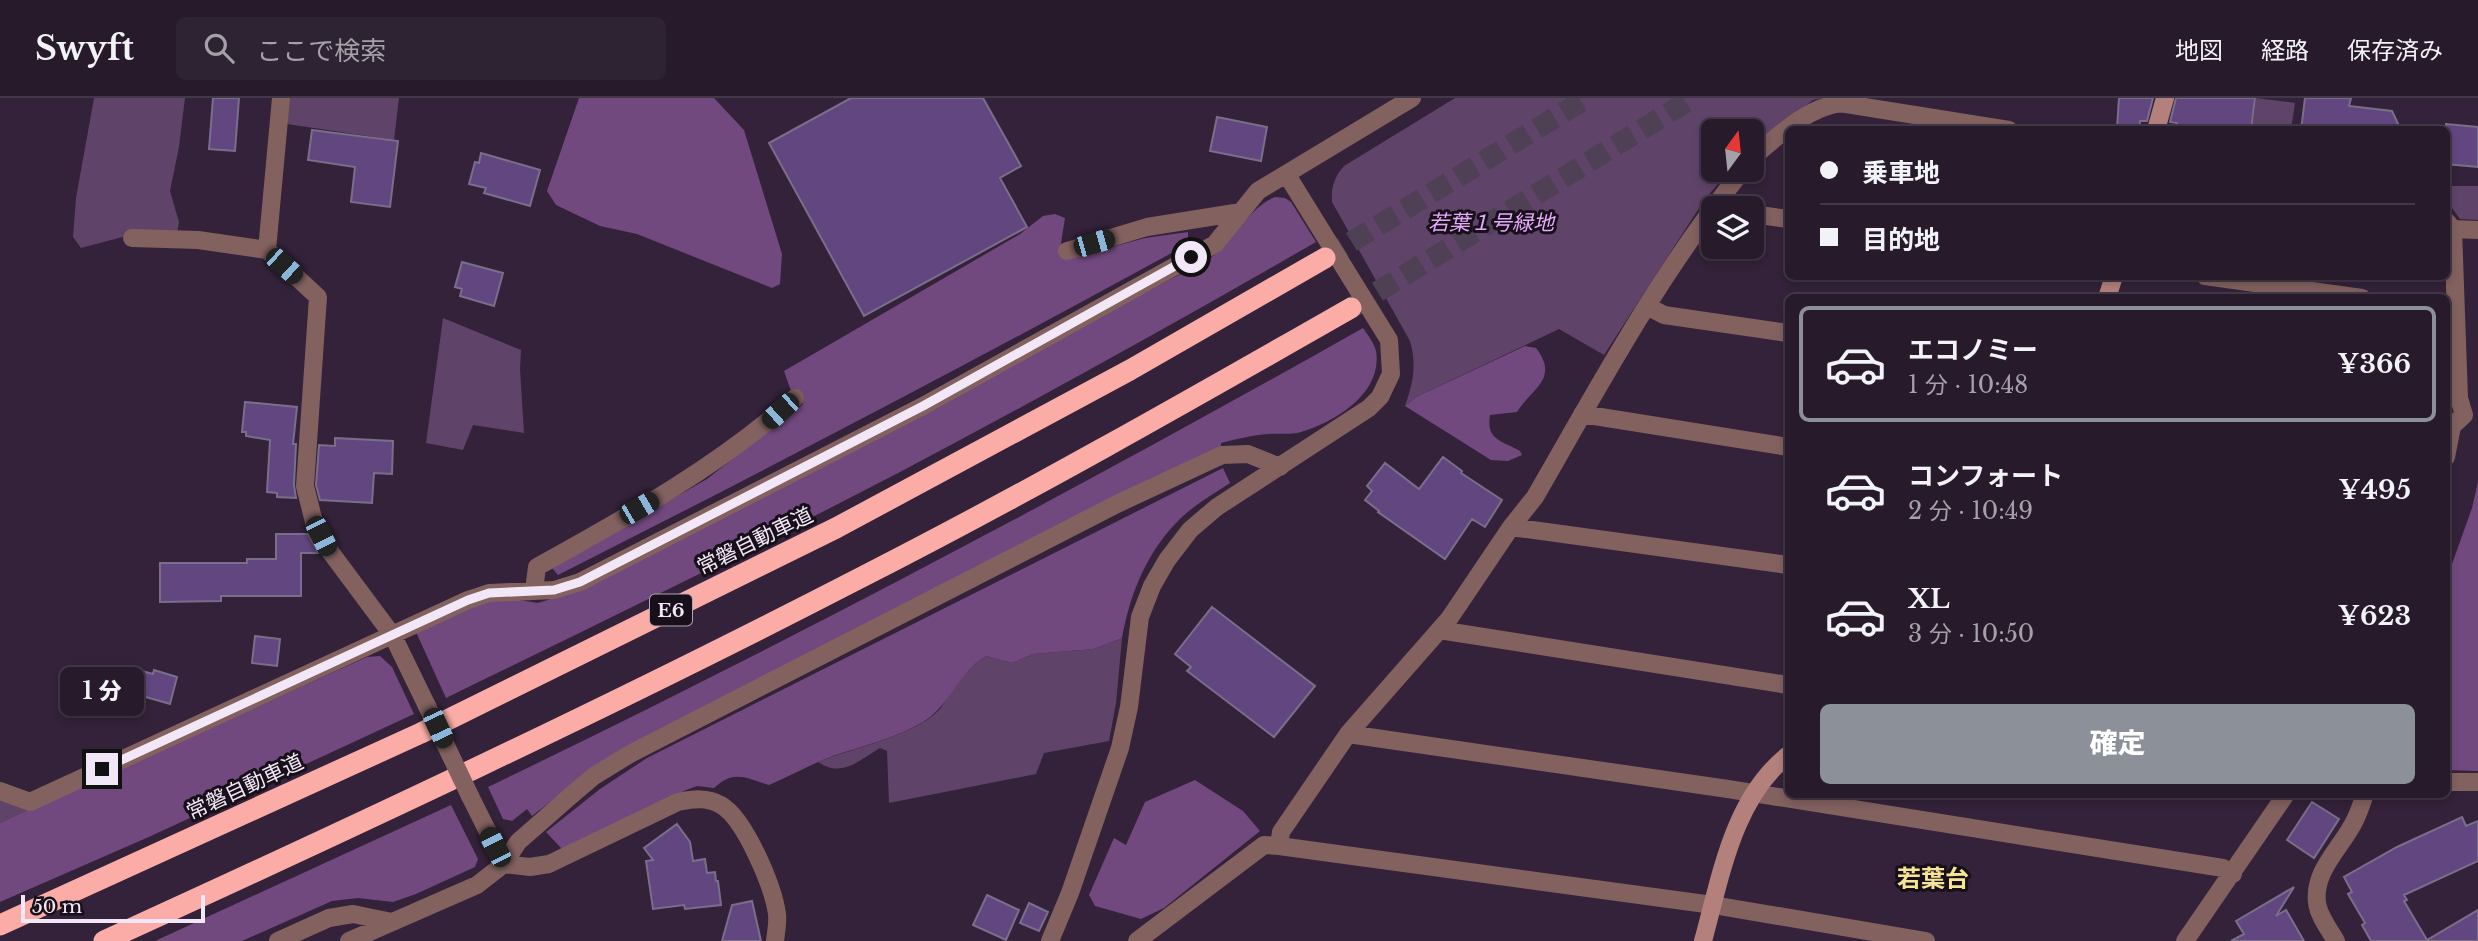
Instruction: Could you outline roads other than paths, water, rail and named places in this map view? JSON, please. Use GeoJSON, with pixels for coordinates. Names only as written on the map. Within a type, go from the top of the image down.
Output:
{"type":"FeatureCollection","features":[{"type":"Feature","properties":{"kind":"highway","name":"常磐自動車道"},"geometry":{"type":"LineString","coordinates":[[0,925],[421,733],[836,528],[1130,370],[1325,258]]}},
{"type":"Feature","properties":{"kind":"highway"},"geometry":{"type":"LineString","coordinates":[[104,941],[444,785],[859,579],[1163,416],[1351,308]]}},
{"type":"Feature","properties":{"kind":"street"},"geometry":{"type":"LineString","coordinates":[[267,250],[281,98]]}},
{"type":"Feature","properties":{"kind":"street"},"geometry":{"type":"LineString","coordinates":[[0,791],[30,802],[468,600],[489,593],[554,590],[580,582],[923,406],[1215,244],[1258,191],[1412,98]]}},
{"type":"Feature","properties":{"kind":"street"},"geometry":{"type":"LineString","coordinates":[[2157,126],[2165,98]]}},
{"type":"Feature","properties":{"kind":"street"},"geometry":{"type":"LineString","coordinates":[[1793,126],[1825,105],[1840,103],[1984,126]]}},
{"type":"Feature","properties":{"kind":"street"},"geometry":{"type":"LineString","coordinates":[[1764,149],[1785,132]]}},
{"type":"Feature","properties":{"kind":"street"},"geometry":{"type":"LineString","coordinates":[[1050,941],[1070,893],[1120,748],[1129,707],[1140,617],[1152,586],[1167,560],[1190,530],[1217,507],[1369,408],[1380,397],[1391,374],[1389,340],[1287,175]]}},
{"type":"Feature","properties":{"kind":"street"},"geometry":{"type":"LineString","coordinates":[[1067,251],[1147,227],[1241,212]]}},
{"type":"Feature","properties":{"kind":"street"},"geometry":{"type":"LineString","coordinates":[[1764,216],[1785,219]]}},
{"type":"Feature","properties":{"kind":"street"},"geometry":{"type":"LineString","coordinates":[[2450,446],[2460,419],[2452,309],[2450,225],[2478,230]]}},
{"type":"Feature","properties":{"kind":"street"},"geometry":{"type":"LineString","coordinates":[[1279,846],[1281,832],[1348,734],[1439,630],[1535,497],[1647,306],[1701,232]]}},
{"type":"Feature","properties":{"kind":"street"},"geometry":{"type":"LineString","coordinates":[[132,238],[198,240],[267,250],[318,297],[305,486],[314,522],[328,550],[393,636],[503,864]]}},
{"type":"Feature","properties":{"kind":"street"},"geometry":{"type":"LineString","coordinates":[[2234,280],[2333,294]]}},
{"type":"Feature","properties":{"kind":"street"},"geometry":{"type":"LineString","coordinates":[[1647,306],[1664,315],[1785,333]]}},
{"type":"Feature","properties":{"kind":"street"},"geometry":{"type":"LineString","coordinates":[[534,590],[537,567],[687,480],[757,431],[795,398]]}},
{"type":"Feature","properties":{"kind":"street"},"geometry":{"type":"LineString","coordinates":[[1582,414],[1785,447]]}},
{"type":"Feature","properties":{"kind":"street"},"geometry":{"type":"LineString","coordinates":[[349,941],[477,885],[503,864],[518,842],[594,776],[674,730],[1118,504],[1222,455],[1248,454],[1280,467]]}},
{"type":"Feature","properties":{"kind":"street"},"geometry":{"type":"LineString","coordinates":[[1511,527],[1785,565]]}},
{"type":"Feature","properties":{"kind":"street"},"geometry":{"type":"LineString","coordinates":[[1439,630],[1785,685]]}},
{"type":"Feature","properties":{"kind":"street"},"geometry":{"type":"LineString","coordinates":[[1348,734],[1755,794],[2223,869],[2232,874]]}},
{"type":"Feature","properties":{"kind":"street"},"geometry":{"type":"LineString","coordinates":[[1703,941],[1727,853],[1738,825],[1764,779],[1785,758]]}},
{"type":"Feature","properties":{"kind":"street"},"geometry":{"type":"LineString","coordinates":[[2450,782],[2478,782]]}},
{"type":"Feature","properties":{"kind":"street"},"geometry":{"type":"LineString","coordinates":[[2185,941],[2283,798]]}},
{"type":"Feature","properties":{"kind":"street"},"geometry":{"type":"LineString","coordinates":[[2336,941],[2320,913],[2317,888],[2321,874],[2355,821],[2364,798]]}},
{"type":"Feature","properties":{"kind":"street"},"geometry":{"type":"LineString","coordinates":[[503,864],[530,867],[549,864],[678,802],[708,799],[730,812],[742,825],[773,894],[778,918],[775,941]]}},
{"type":"Feature","properties":{"kind":"street"},"geometry":{"type":"LineString","coordinates":[[1146,939],[1264,845],[1713,905],[1926,941]]}},
{"type":"Feature","properties":{"kind":"street"},"geometry":{"type":"LineString","coordinates":[[278,941],[329,918],[353,914],[392,922]]}},
{"type":"Feature","properties":{"kind":"tunnel"},"geometry":{"type":"LineString","coordinates":[[1325,258],[1587,98]]}},
{"type":"Feature","properties":{"kind":"tunnel"},"geometry":{"type":"LineString","coordinates":[[1351,308],[1693,98]]}},
{"type":"Feature","properties":{"kind":"district","name":"若葉台"},"geometry":{"type":"Point","coordinates":[1933,878]}},
{"type":"Feature","properties":{"kind":"park label","name":"若葉１号緑地"},"geometry":{"type":"Point","coordinates":[1491,223]}}]}
